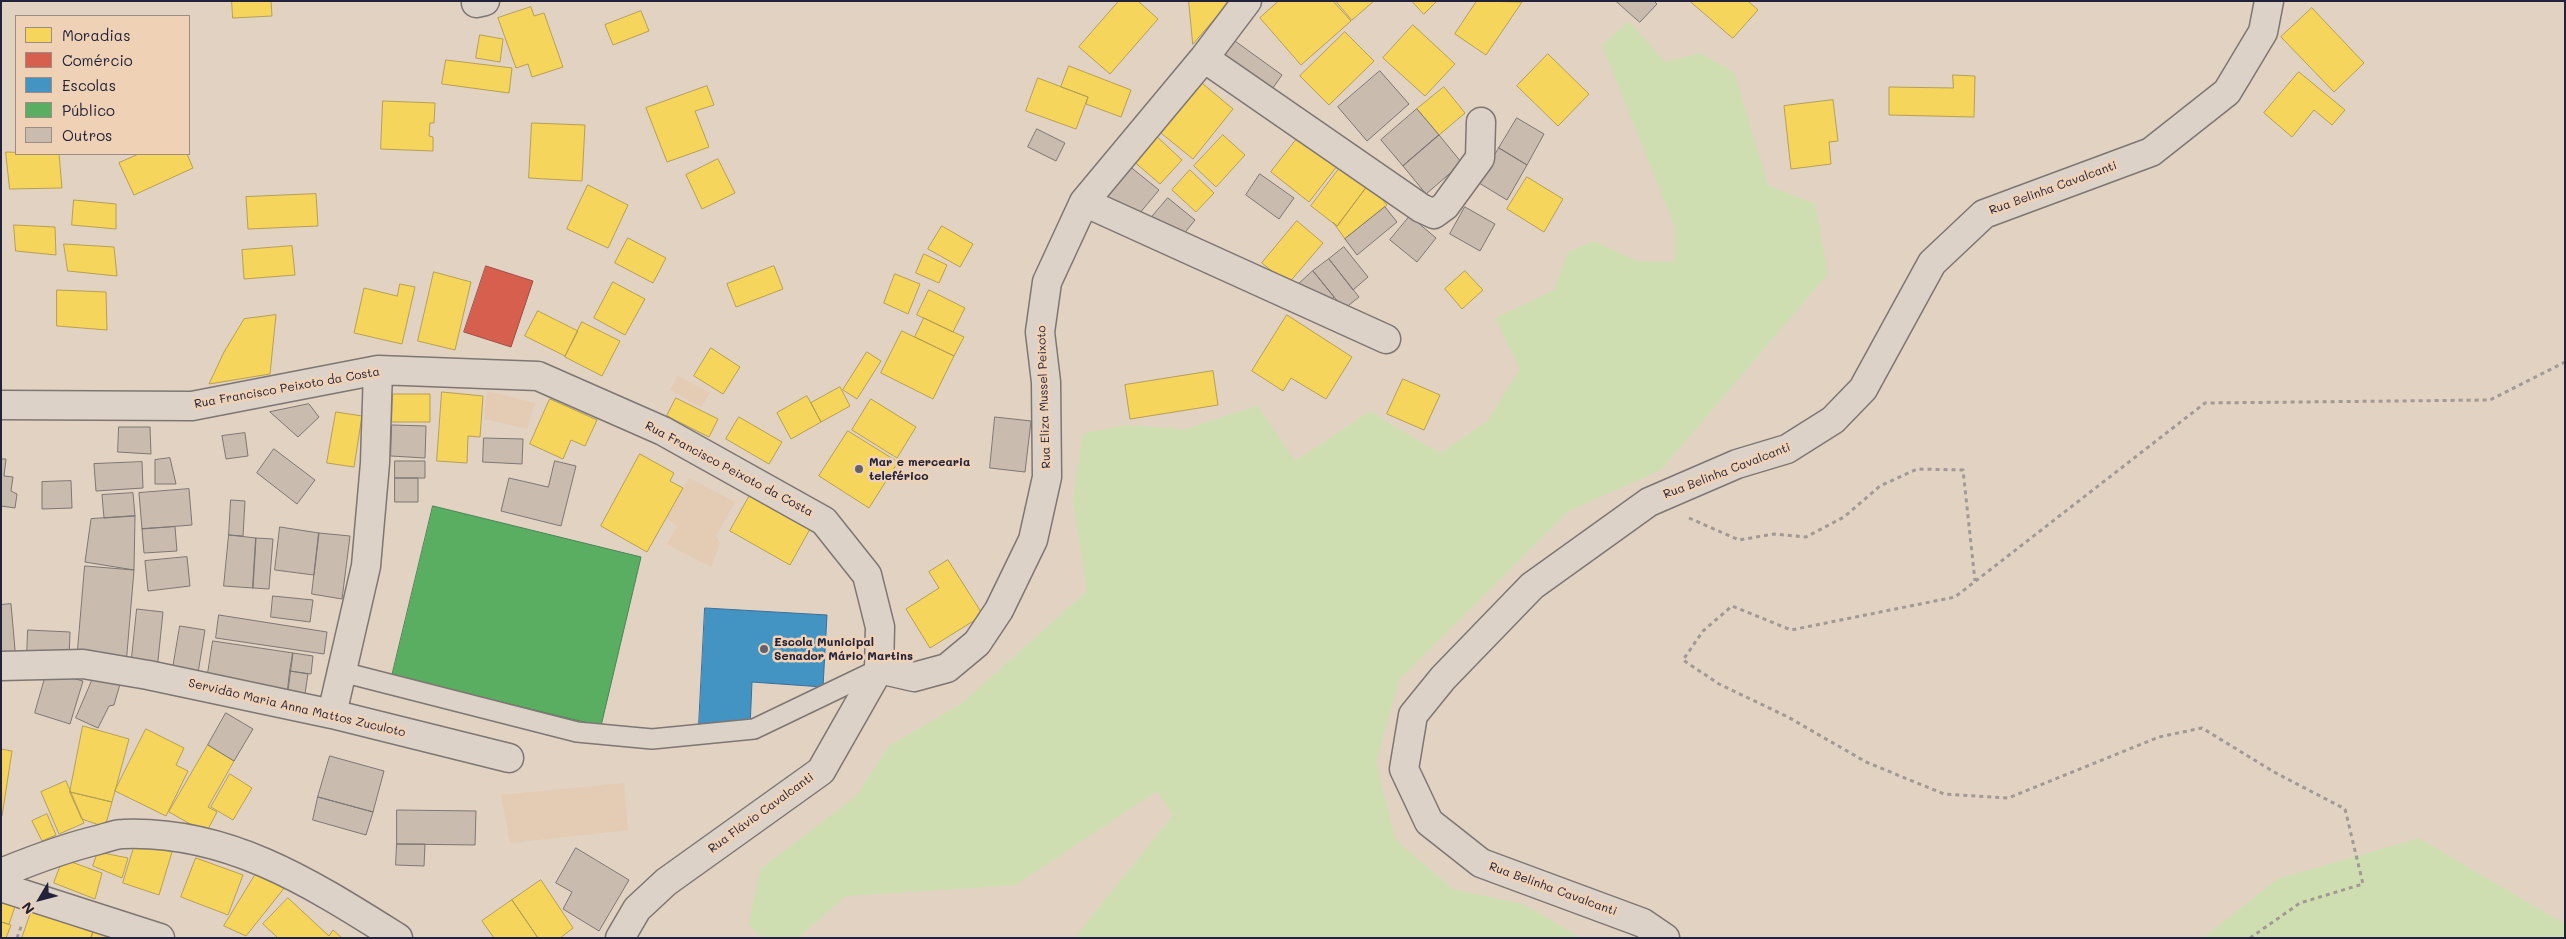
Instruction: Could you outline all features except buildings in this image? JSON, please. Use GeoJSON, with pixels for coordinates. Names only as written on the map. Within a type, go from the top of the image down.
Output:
{"type":"FeatureCollection","features":[{"type":"Feature","properties":{"kind":"street","name":"Rua Eliza Mussel Peixoto"},"geometry":{"type":"LineString","coordinates":[[879,668],[914,677],[947,668],[977,643],[999,610],[1034,540],[1047,477],[1046,382],[1040,332],[1047,282],[1084,202],[1204,58],[1247,1]]}},
{"type":"Feature","properties":{"kind":"street","name":"Rua Belinha Cavalcanti"},"geometry":{"type":"LineString","coordinates":[[1665,938],[1643,923],[1481,863],[1429,822],[1404,769],[1413,715],[1443,678],[1532,586],[1649,502],[1737,464],[1787,449],[1833,420],[1863,389],[1932,263],[1984,214],[2151,152],[2227,92],[2263,32],[2268,1]]}},
{"type":"Feature","properties":{"kind":"street"},"geometry":{"type":"LineString","coordinates":[[1204,58],[1413,202],[1434,214],[1445,206],[1480,158],[1481,122]]}},
{"type":"Feature","properties":{"kind":"street"},"geometry":{"type":"LineString","coordinates":[[1084,202],[1386,340]]}},
{"type":"Feature","properties":{"kind":"street"},"geometry":{"type":"LineString","coordinates":[[332,714],[366,566],[375,463],[378,370]]}},
{"type":"Feature","properties":{"kind":"street","name":"Rua Francisco Peixoto da Costa"},"geometry":{"type":"LineString","coordinates":[[1,405],[192,406],[378,370],[538,376],[663,431],[824,521],[867,575],[880,627],[879,668]]}},
{"type":"Feature","properties":{"kind":"street","name":"Servidão Maria Anna Mattos Zuculoto"},"geometry":{"type":"LineString","coordinates":[[1,666],[83,664],[148,675],[332,714],[509,758]]}},
{"type":"Feature","properties":{"kind":"street","name":"Rua Flávio Cavalcanti"},"geometry":{"type":"LineString","coordinates":[[620,938],[637,909],[666,882],[821,771],[879,668]]}},
{"type":"Feature","properties":{"kind":"street"},"geometry":{"type":"LineString","coordinates":[[1,874],[60,849],[122,834],[190,838],[240,851],[318,888],[398,938]]}},
{"type":"Feature","properties":{"kind":"street"},"geometry":{"type":"LineString","coordinates":[[1,887],[160,938]]}},
{"type":"Feature","properties":{"kind":"lane"},"geometry":{"type":"LineString","coordinates":[[342,672],[577,732],[652,739],[754,729],[879,668]]}},
{"type":"Feature","properties":{"kind":"path"},"geometry":{"type":"LineString","coordinates":[[2250,938],[2300,903],[2363,884],[2345,809],[2274,772],[2202,728],[2159,737],[2008,798],[1944,794],[1866,762],[1788,717],[1719,684],[1683,660],[1703,631],[1732,606],[1791,630],[1955,597],[2205,403],[2490,400],[2565,362]]}},
{"type":"Feature","properties":{"kind":"path"},"geometry":{"type":"LineString","coordinates":[[1649,502],[1739,540],[1774,534],[1806,537],[1844,518],[1880,486],[1917,469],[1963,470],[1975,582]]}},
{"type":"Feature","properties":{"kind":"shaded area"},"geometry":{"type":"Polygon","coordinates":[[[678,376],[710,393],[701,407],[670,390],[678,376]]]}},
{"type":"Feature","properties":{"kind":"shaded area"},"geometry":{"type":"Polygon","coordinates":[[[487,391],[535,403],[527,429],[484,419],[487,391]]]}},
{"type":"Feature","properties":{"kind":"shaded area"},"geometry":{"type":"Polygon","coordinates":[[[689,478],[735,502],[716,536],[720,543],[711,567],[667,544],[677,526],[666,518],[689,478]]]}},
{"type":"Feature","properties":{"kind":"shaded area"},"geometry":{"type":"Polygon","coordinates":[[[624,783],[628,830],[510,843],[501,795],[624,783]]]}},
{"type":"Feature","properties":{"kind":"green space"},"geometry":{"type":"Polygon","coordinates":[[[1629,21],[1665,62],[1700,53],[1734,72],[1768,185],[1815,204],[1828,274],[1661,470],[1569,511],[1399,680],[1376,762],[1395,839],[1453,889],[1523,904],[1582,938],[1074,938],[1173,815],[1157,791],[1016,885],[846,896],[798,938],[760,938],[749,924],[760,869],[856,796],[889,746],[962,703],[1087,591],[1073,500],[1083,433],[1126,425],[1186,429],[1258,405],[1295,461],[1370,411],[1440,453],[1487,421],[1520,369],[1495,318],[1554,290],[1568,252],[1594,241],[1637,261],[1675,262],[1675,227],[1602,45],[1629,21]]]}},
{"type":"Feature","properties":{"kind":"green space"},"geometry":{"type":"Polygon","coordinates":[[[2419,838],[2565,924],[2565,938],[2203,938],[2277,879],[2419,838]]]}},
{"type":"Feature","properties":{"kind":"place","name":"Mar e mercearia teleférico"},"geometry":{"type":"Point","coordinates":[859,469]}},
{"type":"Feature","properties":{"kind":"place","name":"Escola Municipal Senador Mário Martins"},"geometry":{"type":"Point","coordinates":[764,649]}}]}
